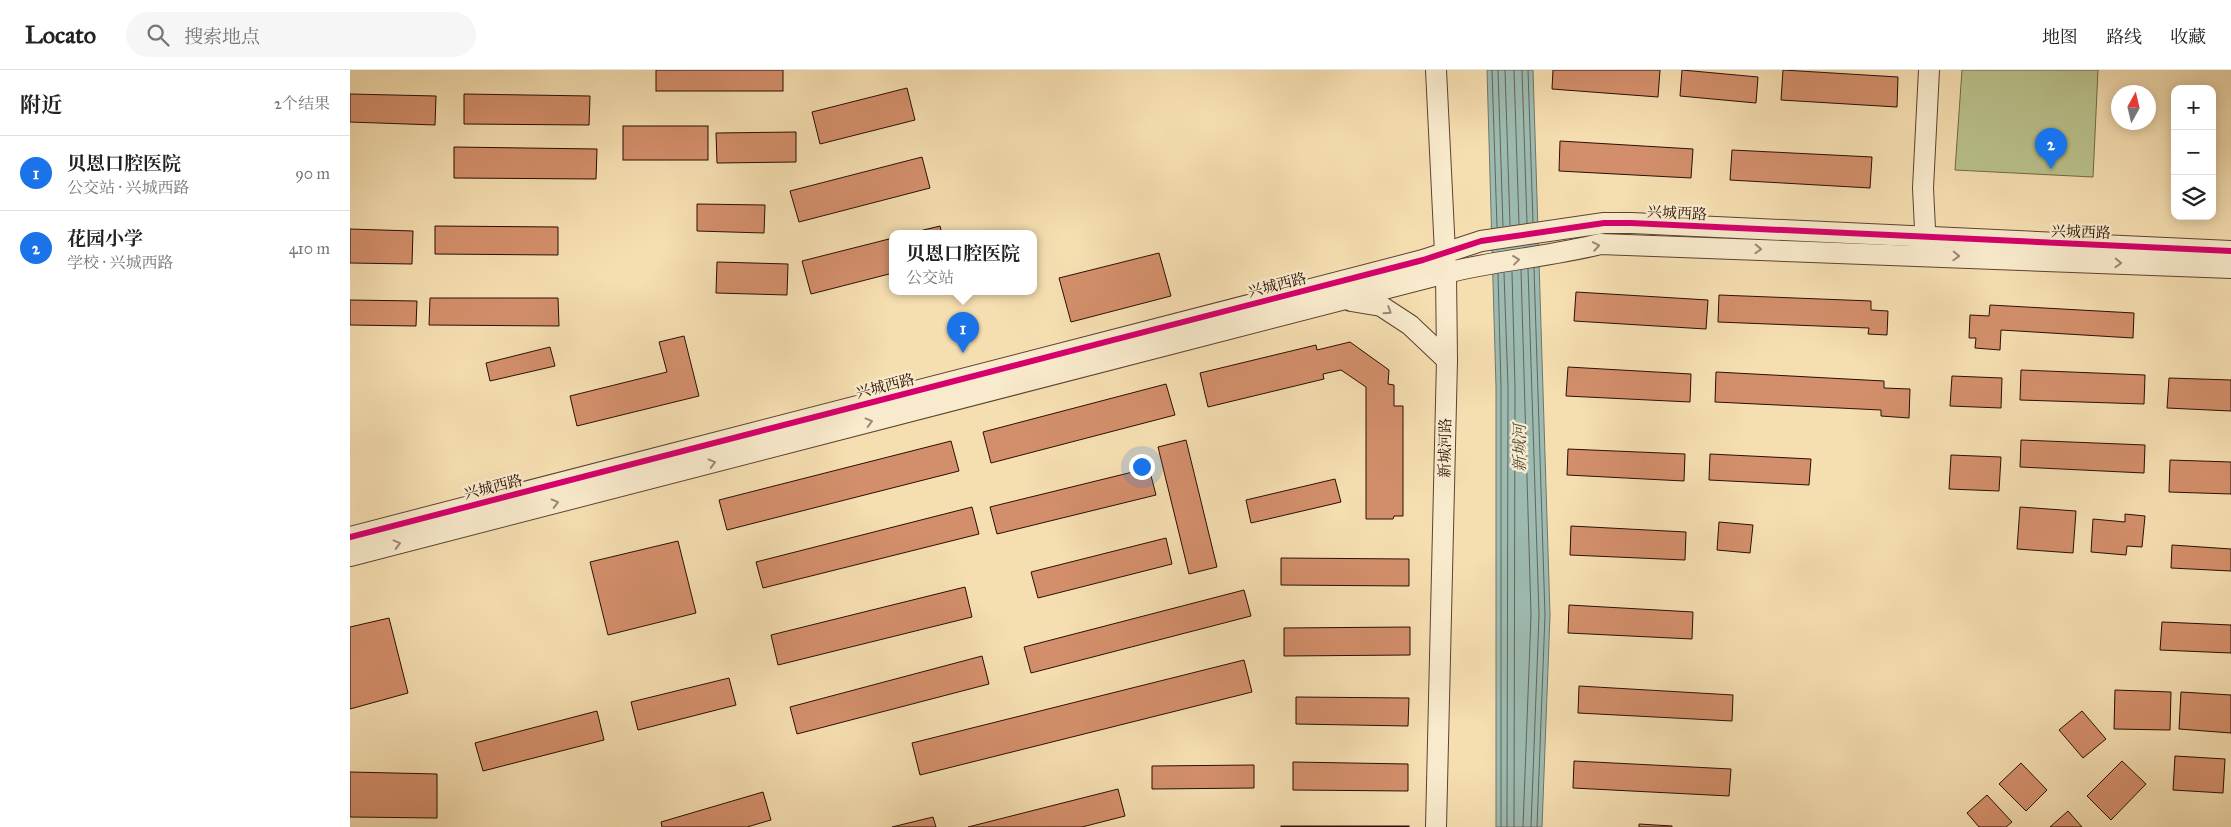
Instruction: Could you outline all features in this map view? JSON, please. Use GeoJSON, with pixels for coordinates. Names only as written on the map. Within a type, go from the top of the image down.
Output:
{"type":"FeatureCollection","features":[{"type":"Feature","properties":{"kind":"street","name":"新城河路"},"geometry":{"type":"LineString","coordinates":[[1436,70],[1446,253],[1447,360],[1436,827]]}},
{"type":"Feature","properties":{"kind":"street"},"geometry":{"type":"LineString","coordinates":[[1926,246],[1923,188],[1929,70]]}},
{"type":"Feature","properties":{"kind":"street","name":"兴城西路"},"geometry":{"type":"LineString","coordinates":[[350,537],[1446,253],[1481,241],[1604,223],[1631,223],[2231,268]]}},
{"type":"Feature","properties":{"kind":"street","name":"兴城西路"},"geometry":{"type":"LineString","coordinates":[[350,556],[1446,273],[1484,264],[1549,256],[1600,244],[1926,246],[2231,251]]}},
{"type":"Feature","properties":{"kind":"street"},"geometry":{"type":"LineString","coordinates":[[1341,300],[1381,306],[1410,325],[1447,360]]}},
{"type":"Feature","properties":{"kind":"green space"},"geometry":{"type":"Polygon","coordinates":[[[1962,70],[2098,70],[2093,177],[1955,170],[1962,70]]]}},
{"type":"Feature","properties":{"kind":"water","name":"新城河"},"geometry":{"type":"Polygon","coordinates":[[[1487,70],[1533,70],[1550,615],[1542,827],[1496,827],[1496,387],[1487,70]]]}},
{"type":"Feature","properties":{"kind":"building"},"geometry":{"type":"Polygon","coordinates":[[[656,70],[783,70],[783,91],[656,91],[656,70]]]}},
{"type":"Feature","properties":{"kind":"building"},"geometry":{"type":"Polygon","coordinates":[[[1553,70],[1660,70],[1658,97],[1552,89],[1553,70]]]}},
{"type":"Feature","properties":{"kind":"building"},"geometry":{"type":"Polygon","coordinates":[[[1682,70],[1758,77],[1756,103],[1680,96],[1682,70]]]}},
{"type":"Feature","properties":{"kind":"building"},"geometry":{"type":"Polygon","coordinates":[[[1783,70],[1898,77],[1897,107],[1781,100],[1783,70]]]}},
{"type":"Feature","properties":{"kind":"building"},"geometry":{"type":"Polygon","coordinates":[[[907,88],[915,120],[820,144],[812,112],[907,88]]]}},
{"type":"Feature","properties":{"kind":"building"},"geometry":{"type":"Polygon","coordinates":[[[350,94],[436,96],[435,125],[350,122],[350,94]]]}},
{"type":"Feature","properties":{"kind":"building"},"geometry":{"type":"Polygon","coordinates":[[[464,94],[590,96],[589,125],[464,124],[464,94]]]}},
{"type":"Feature","properties":{"kind":"building"},"geometry":{"type":"Polygon","coordinates":[[[623,126],[708,126],[708,160],[623,160],[623,126]]]}},
{"type":"Feature","properties":{"kind":"building"},"geometry":{"type":"Polygon","coordinates":[[[796,132],[796,162],[717,163],[716,133],[796,132]]]}},
{"type":"Feature","properties":{"kind":"building"},"geometry":{"type":"Polygon","coordinates":[[[1560,141],[1693,149],[1691,178],[1559,171],[1560,141]]]}},
{"type":"Feature","properties":{"kind":"building"},"geometry":{"type":"Polygon","coordinates":[[[454,147],[597,149],[596,179],[454,178],[454,147]]]}},
{"type":"Feature","properties":{"kind":"building"},"geometry":{"type":"Polygon","coordinates":[[[1732,150],[1872,157],[1870,188],[1730,180],[1732,150]]]}},
{"type":"Feature","properties":{"kind":"building"},"geometry":{"type":"Polygon","coordinates":[[[922,157],[930,188],[799,222],[790,191],[922,157]]]}},
{"type":"Feature","properties":{"kind":"building"},"geometry":{"type":"Polygon","coordinates":[[[697,204],[765,205],[764,233],[697,231],[697,204]]]}},
{"type":"Feature","properties":{"kind":"building"},"geometry":{"type":"Polygon","coordinates":[[[435,226],[558,227],[558,255],[435,254],[435,226]]]}},
{"type":"Feature","properties":{"kind":"building"},"geometry":{"type":"Polygon","coordinates":[[[940,226],[941,230],[924,230],[940,226]]]}},
{"type":"Feature","properties":{"kind":"building"},"geometry":{"type":"Polygon","coordinates":[[[350,229],[413,231],[412,264],[350,263],[350,229]]]}},
{"type":"Feature","properties":{"kind":"building"},"geometry":{"type":"Polygon","coordinates":[[[889,239],[889,274],[811,294],[802,261],[889,239]]]}},
{"type":"Feature","properties":{"kind":"building"},"geometry":{"type":"Polygon","coordinates":[[[1159,253],[1171,296],[1071,322],[1059,278],[1159,253]]]}},
{"type":"Feature","properties":{"kind":"building"},"geometry":{"type":"Polygon","coordinates":[[[717,262],[788,264],[787,295],[716,293],[717,262]]]}},
{"type":"Feature","properties":{"kind":"building"},"geometry":{"type":"Polygon","coordinates":[[[1576,292],[1708,300],[1706,329],[1574,321],[1576,292]]]}},
{"type":"Feature","properties":{"kind":"building"},"geometry":{"type":"Polygon","coordinates":[[[1719,295],[1871,301],[1871,310],[1888,311],[1887,335],[1868,334],[1869,328],[1718,322],[1719,295]]]}},
{"type":"Feature","properties":{"kind":"building"},"geometry":{"type":"Polygon","coordinates":[[[430,298],[558,298],[559,326],[429,325],[430,298]]]}},
{"type":"Feature","properties":{"kind":"building"},"geometry":{"type":"Polygon","coordinates":[[[350,300],[417,301],[416,326],[350,325],[350,300]]]}},
{"type":"Feature","properties":{"kind":"building"},"geometry":{"type":"Polygon","coordinates":[[[1990,305],[2134,313],[2133,338],[2001,330],[2000,350],[1975,348],[1976,338],[1969,338],[1970,315],[1989,316],[1990,305]]]}},
{"type":"Feature","properties":{"kind":"building"},"geometry":{"type":"Polygon","coordinates":[[[684,336],[699,396],[577,426],[570,396],[667,372],[659,342],[684,336]]]}},
{"type":"Feature","properties":{"kind":"building"},"geometry":{"type":"Polygon","coordinates":[[[1350,342],[1389,370],[1388,384],[1394,385],[1394,406],[1403,406],[1403,516],[1394,516],[1393,519],[1366,519],[1366,387],[1341,370],[1323,374],[1324,379],[1208,407],[1200,373],[1316,345],[1317,350],[1350,342]]]}},
{"type":"Feature","properties":{"kind":"building"},"geometry":{"type":"Polygon","coordinates":[[[550,347],[555,366],[490,381],[486,363],[550,347]]]}},
{"type":"Feature","properties":{"kind":"building"},"geometry":{"type":"Polygon","coordinates":[[[1568,367],[1691,374],[1690,402],[1566,396],[1568,367]]]}},
{"type":"Feature","properties":{"kind":"building"},"geometry":{"type":"Polygon","coordinates":[[[2021,370],[2145,375],[2144,404],[2020,400],[2021,370]]]}},
{"type":"Feature","properties":{"kind":"building"},"geometry":{"type":"Polygon","coordinates":[[[1716,372],[1884,381],[1884,388],[1910,389],[1909,418],[1881,416],[1881,410],[1715,402],[1716,372]]]}},
{"type":"Feature","properties":{"kind":"building"},"geometry":{"type":"Polygon","coordinates":[[[1952,376],[2002,378],[2001,408],[1950,406],[1952,376]]]}},
{"type":"Feature","properties":{"kind":"building"},"geometry":{"type":"Polygon","coordinates":[[[2169,378],[2231,380],[2231,411],[2167,408],[2169,378]]]}},
{"type":"Feature","properties":{"kind":"building"},"geometry":{"type":"Polygon","coordinates":[[[1166,384],[1175,415],[991,463],[983,432],[1166,384]]]}},
{"type":"Feature","properties":{"kind":"building"},"geometry":{"type":"Polygon","coordinates":[[[1186,440],[1217,567],[1189,574],[1158,447],[1186,440]]]}},
{"type":"Feature","properties":{"kind":"building"},"geometry":{"type":"Polygon","coordinates":[[[2021,440],[2145,445],[2144,473],[2020,467],[2021,440]]]}},
{"type":"Feature","properties":{"kind":"building"},"geometry":{"type":"Polygon","coordinates":[[[951,441],[959,471],[727,530],[719,500],[951,441]]]}},
{"type":"Feature","properties":{"kind":"building"},"geometry":{"type":"Polygon","coordinates":[[[1568,449],[1685,454],[1684,481],[1567,475],[1568,449]]]}},
{"type":"Feature","properties":{"kind":"building"},"geometry":{"type":"Polygon","coordinates":[[[1710,454],[1811,459],[1809,485],[1709,480],[1710,454]]]}},
{"type":"Feature","properties":{"kind":"building"},"geometry":{"type":"Polygon","coordinates":[[[1951,455],[2001,457],[1999,491],[1949,489],[1951,455]]]}},
{"type":"Feature","properties":{"kind":"building"},"geometry":{"type":"Polygon","coordinates":[[[2170,460],[2231,462],[2231,494],[2169,492],[2170,460]]]}},
{"type":"Feature","properties":{"kind":"building"},"geometry":{"type":"Polygon","coordinates":[[[1149,468],[1156,495],[997,534],[990,507],[1149,468]]]}},
{"type":"Feature","properties":{"kind":"building"},"geometry":{"type":"Polygon","coordinates":[[[1335,479],[1341,502],[1251,523],[1246,500],[1335,479]]]}},
{"type":"Feature","properties":{"kind":"building"},"geometry":{"type":"Polygon","coordinates":[[[972,507],[979,534],[763,588],[756,562],[972,507]]]}},
{"type":"Feature","properties":{"kind":"building"},"geometry":{"type":"Polygon","coordinates":[[[2020,507],[2076,511],[2073,553],[2017,549],[2020,507]]]}},
{"type":"Feature","properties":{"kind":"building"},"geometry":{"type":"Polygon","coordinates":[[[2125,514],[2145,516],[2142,547],[2127,546],[2126,555],[2091,552],[2093,519],[2125,522],[2125,514]]]}},
{"type":"Feature","properties":{"kind":"building"},"geometry":{"type":"Polygon","coordinates":[[[1719,522],[1753,525],[1750,553],[1717,550],[1719,522]]]}},
{"type":"Feature","properties":{"kind":"building"},"geometry":{"type":"Polygon","coordinates":[[[1571,526],[1686,532],[1685,560],[1570,555],[1571,526]]]}},
{"type":"Feature","properties":{"kind":"building"},"geometry":{"type":"Polygon","coordinates":[[[1166,538],[1172,564],[1038,598],[1031,572],[1166,538]]]}},
{"type":"Feature","properties":{"kind":"building"},"geometry":{"type":"Polygon","coordinates":[[[678,541],[696,613],[608,635],[590,562],[678,541]]]}},
{"type":"Feature","properties":{"kind":"building"},"geometry":{"type":"Polygon","coordinates":[[[2172,545],[2231,549],[2231,571],[2171,568],[2172,545]]]}},
{"type":"Feature","properties":{"kind":"building"},"geometry":{"type":"Polygon","coordinates":[[[1281,558],[1409,559],[1409,586],[1281,585],[1281,558]]]}},
{"type":"Feature","properties":{"kind":"building"},"geometry":{"type":"Polygon","coordinates":[[[965,587],[972,617],[778,665],[771,635],[965,587]]]}},
{"type":"Feature","properties":{"kind":"building"},"geometry":{"type":"Polygon","coordinates":[[[1244,590],[1251,616],[1031,673],[1024,647],[1244,590]]]}},
{"type":"Feature","properties":{"kind":"building"},"geometry":{"type":"Polygon","coordinates":[[[1569,605],[1693,612],[1692,639],[1568,633],[1569,605]]]}},
{"type":"Feature","properties":{"kind":"building"},"geometry":{"type":"Polygon","coordinates":[[[389,618],[408,693],[350,709],[350,627],[389,618]]]}},
{"type":"Feature","properties":{"kind":"building"},"geometry":{"type":"Polygon","coordinates":[[[2162,622],[2231,625],[2231,653],[2160,650],[2162,622]]]}},
{"type":"Feature","properties":{"kind":"building"},"geometry":{"type":"Polygon","coordinates":[[[1410,627],[1410,655],[1284,656],[1284,628],[1410,627]]]}},
{"type":"Feature","properties":{"kind":"building"},"geometry":{"type":"Polygon","coordinates":[[[982,656],[989,684],[797,734],[790,707],[982,656]]]}},
{"type":"Feature","properties":{"kind":"building"},"geometry":{"type":"Polygon","coordinates":[[[1244,660],[1252,692],[920,775],[912,743],[1244,660]]]}},
{"type":"Feature","properties":{"kind":"building"},"geometry":{"type":"Polygon","coordinates":[[[729,678],[736,705],[638,730],[631,702],[729,678]]]}},
{"type":"Feature","properties":{"kind":"building"},"geometry":{"type":"Polygon","coordinates":[[[1579,686],[1733,695],[1732,721],[1578,713],[1579,686]]]}},
{"type":"Feature","properties":{"kind":"building"},"geometry":{"type":"Polygon","coordinates":[[[2115,690],[2171,692],[2170,730],[2114,729],[2115,690]]]}},
{"type":"Feature","properties":{"kind":"building"},"geometry":{"type":"Polygon","coordinates":[[[2181,692],[2231,695],[2231,733],[2179,729],[2181,692]]]}},
{"type":"Feature","properties":{"kind":"building"},"geometry":{"type":"Polygon","coordinates":[[[1296,697],[1409,698],[1408,726],[1296,724],[1296,697]]]}},
{"type":"Feature","properties":{"kind":"building"},"geometry":{"type":"Polygon","coordinates":[[[597,711],[604,740],[483,771],[475,743],[597,711]]]}},
{"type":"Feature","properties":{"kind":"building"},"geometry":{"type":"Polygon","coordinates":[[[2082,711],[2106,739],[2083,758],[2059,730],[2082,711]]]}},
{"type":"Feature","properties":{"kind":"building"},"geometry":{"type":"Polygon","coordinates":[[[2175,756],[2225,759],[2223,793],[2173,790],[2175,756]]]}},
{"type":"Feature","properties":{"kind":"building"},"geometry":{"type":"Polygon","coordinates":[[[1574,761],[1731,769],[1729,796],[1573,788],[1574,761]]]}},
{"type":"Feature","properties":{"kind":"building"},"geometry":{"type":"Polygon","coordinates":[[[2122,761],[2146,784],[2111,820],[2087,796],[2122,761]]]}},
{"type":"Feature","properties":{"kind":"building"},"geometry":{"type":"Polygon","coordinates":[[[1293,762],[1408,764],[1408,791],[1293,790],[1293,762]]]}},
{"type":"Feature","properties":{"kind":"building"},"geometry":{"type":"Polygon","coordinates":[[[2021,763],[2047,790],[2026,811],[1999,784],[2021,763]]]}},
{"type":"Feature","properties":{"kind":"building"},"geometry":{"type":"Polygon","coordinates":[[[1254,765],[1254,788],[1152,789],[1152,766],[1254,765]]]}},
{"type":"Feature","properties":{"kind":"building"},"geometry":{"type":"Polygon","coordinates":[[[350,772],[437,774],[437,818],[350,817],[350,772]]]}},
{"type":"Feature","properties":{"kind":"building"},"geometry":{"type":"Polygon","coordinates":[[[1118,789],[1125,816],[1082,827],[968,827],[1118,789]]]}},
{"type":"Feature","properties":{"kind":"building"},"geometry":{"type":"Polygon","coordinates":[[[763,792],[771,820],[747,827],[662,827],[661,822],[763,792]]]}},
{"type":"Feature","properties":{"kind":"building"},"geometry":{"type":"Polygon","coordinates":[[[1987,795],[2012,822],[2006,827],[1979,827],[1967,813],[1987,795]]]}},
{"type":"Feature","properties":{"kind":"building"},"geometry":{"type":"Polygon","coordinates":[[[2068,811],[2082,827],[2050,827],[2068,811]]]}},
{"type":"Feature","properties":{"kind":"building"},"geometry":{"type":"Polygon","coordinates":[[[933,817],[936,827],[892,827],[933,817]]]}},
{"type":"Feature","properties":{"kind":"building"},"geometry":{"type":"Polygon","coordinates":[[[1639,824],[1672,826],[1672,827],[1639,827],[1639,824]]]}},
{"type":"Feature","properties":{"kind":"building"},"geometry":{"type":"Polygon","coordinates":[[[1409,826],[1409,827],[1281,827],[1409,826]]]}},
{"type":"Feature","properties":{"kind":"cycle path"},"geometry":{"type":"LineString","coordinates":[[350,537],[1423,260],[1481,241],[1604,223],[1631,223],[2231,251]]}},
{"type":"Feature","properties":{"kind":"place","name":"花园小学"},"geometry":{"type":"Point","coordinates":[2051,169]}},
{"type":"Feature","properties":{"kind":"place","name":"贝恩口腔医院"},"geometry":{"type":"Point","coordinates":[963,353]}}]}
